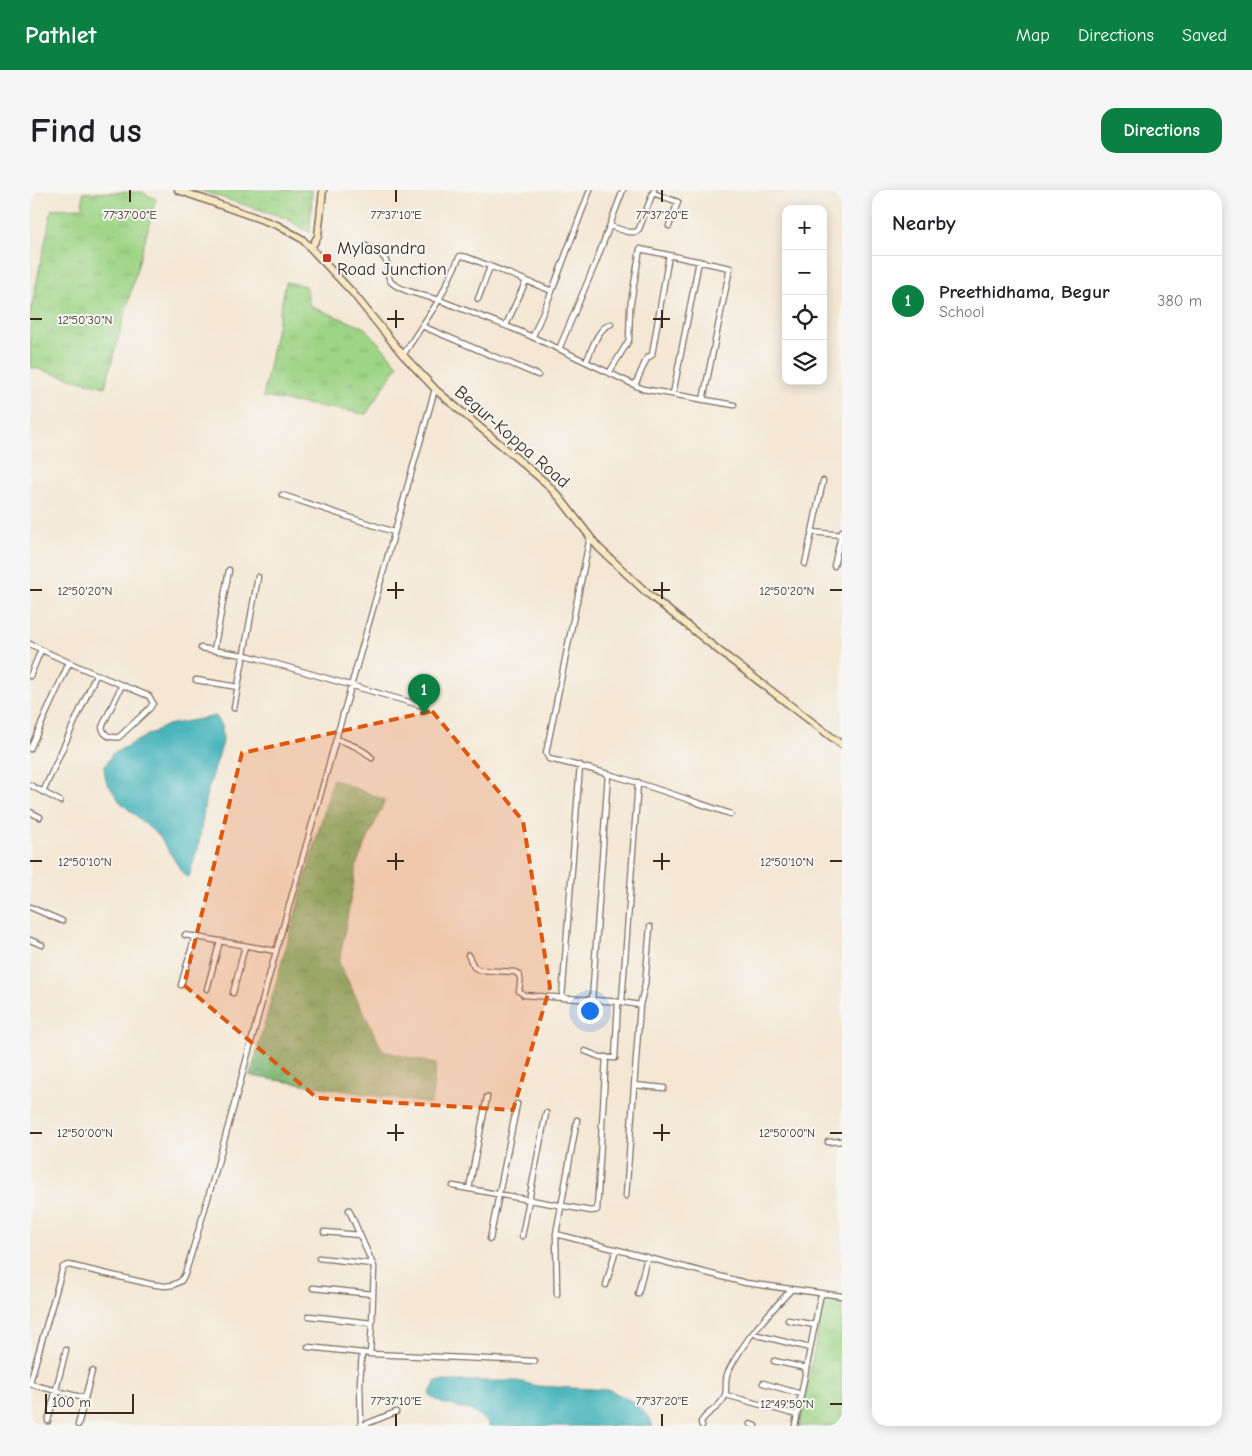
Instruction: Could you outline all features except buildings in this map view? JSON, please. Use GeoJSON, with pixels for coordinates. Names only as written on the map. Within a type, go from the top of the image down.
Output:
{"type":"FeatureCollection","features":[{"type":"Feature","properties":{"kind":"main road","name":"Begur-Koppa Road"},"geometry":{"type":"LineString","coordinates":[[178,190],[277,225],[302,239],[352,292],[403,355],[435,389],[546,483],[598,547],[646,592],[842,746]]}},
{"type":"Feature","properties":{"kind":"main road"},"geometry":{"type":"LineString","coordinates":[[311,248],[318,236],[323,190]]}},
{"type":"Feature","properties":{"kind":"street"},"geometry":{"type":"LineString","coordinates":[[533,336],[590,190]]}},
{"type":"Feature","properties":{"kind":"street"},"geometry":{"type":"LineString","coordinates":[[559,349],[623,190]]}},
{"type":"Feature","properties":{"kind":"street"},"geometry":{"type":"LineString","coordinates":[[610,226],[628,232],[636,232],[640,229],[654,191],[678,202],[669,226]]}},
{"type":"Feature","properties":{"kind":"street"},"geometry":{"type":"LineString","coordinates":[[366,246],[380,254],[388,268],[388,278],[392,283],[402,288],[533,336],[643,389],[734,405]]}},
{"type":"Feature","properties":{"kind":"street"},"geometry":{"type":"LineString","coordinates":[[609,372],[630,340],[630,308],[640,249],[730,268],[703,400]]}},
{"type":"Feature","properties":{"kind":"street"},"geometry":{"type":"LineString","coordinates":[[635,385],[647,358],[652,355],[669,255]]}},
{"type":"Feature","properties":{"kind":"street"},"geometry":{"type":"LineString","coordinates":[[403,355],[439,300],[460,256],[552,291]]}},
{"type":"Feature","properties":{"kind":"street"},"geometry":{"type":"LineString","coordinates":[[673,394],[699,261]]}},
{"type":"Feature","properties":{"kind":"street"},"geometry":{"type":"LineString","coordinates":[[478,299],[490,267]]}},
{"type":"Feature","properties":{"kind":"street"},"geometry":{"type":"LineString","coordinates":[[506,325],[526,281]]}},
{"type":"Feature","properties":{"kind":"street"},"geometry":{"type":"LineString","coordinates":[[586,362],[600,332],[606,325],[611,324]]}},
{"type":"Feature","properties":{"kind":"street"},"geometry":{"type":"LineString","coordinates":[[422,326],[538,375]]}},
{"type":"Feature","properties":{"kind":"street"},"geometry":{"type":"LineString","coordinates":[[84,1398],[30,1383],[63,1267],[69,1264],[165,1286],[173,1285],[181,1280],[185,1274],[217,1169],[350,686],[435,389]]}},
{"type":"Feature","properties":{"kind":"street"},"geometry":{"type":"LineString","coordinates":[[805,564],[823,481]]}},
{"type":"Feature","properties":{"kind":"street"},"geometry":{"type":"LineString","coordinates":[[282,495],[394,532]]}},
{"type":"Feature","properties":{"kind":"street"},"geometry":{"type":"LineString","coordinates":[[812,532],[842,534],[834,566]]}},
{"type":"Feature","properties":{"kind":"street"},"geometry":{"type":"LineString","coordinates":[[590,537],[546,753],[549,759],[580,765],[638,782],[731,814]]}},
{"type":"Feature","properties":{"kind":"street"},"geometry":{"type":"LineString","coordinates":[[214,650],[228,570]]}},
{"type":"Feature","properties":{"kind":"street"},"geometry":{"type":"LineString","coordinates":[[234,708],[258,577]]}},
{"type":"Feature","properties":{"kind":"street"},"geometry":{"type":"LineString","coordinates":[[30,644],[96,675],[122,685],[149,696],[153,703],[150,708],[119,736],[113,738],[107,736],[102,727],[122,685]]}},
{"type":"Feature","properties":{"kind":"street"},"geometry":{"type":"LineString","coordinates":[[201,648],[244,655],[424,706]]}},
{"type":"Feature","properties":{"kind":"street"},"geometry":{"type":"LineString","coordinates":[[30,676],[42,650]]}},
{"type":"Feature","properties":{"kind":"street"},"geometry":{"type":"LineString","coordinates":[[30,749],[69,663]]}},
{"type":"Feature","properties":{"kind":"street"},"geometry":{"type":"LineString","coordinates":[[43,792],[96,675]]}},
{"type":"Feature","properties":{"kind":"street"},"geometry":{"type":"LineString","coordinates":[[196,680],[238,687]]}},
{"type":"Feature","properties":{"kind":"street"},"geometry":{"type":"LineString","coordinates":[[336,739],[355,746],[372,758]]}},
{"type":"Feature","properties":{"kind":"street"},"geometry":{"type":"LineString","coordinates":[[562,998],[580,765]]}},
{"type":"Feature","properties":{"kind":"street"},"geometry":{"type":"LineString","coordinates":[[592,1001],[608,774]]}},
{"type":"Feature","properties":{"kind":"street"},"geometry":{"type":"LineString","coordinates":[[585,1051],[600,1057],[615,1058],[620,1003],[622,1001],[638,782]]}},
{"type":"Feature","properties":{"kind":"street"},"geometry":{"type":"LineString","coordinates":[[30,785],[60,801]]}},
{"type":"Feature","properties":{"kind":"street"},"geometry":{"type":"LineString","coordinates":[[30,812],[40,817]]}},
{"type":"Feature","properties":{"kind":"street"},"geometry":{"type":"LineString","coordinates":[[30,906],[62,921]]}},
{"type":"Feature","properties":{"kind":"street"},"geometry":{"type":"LineString","coordinates":[[626,1196],[640,1005],[644,986],[650,927]]}},
{"type":"Feature","properties":{"kind":"street"},"geometry":{"type":"LineString","coordinates":[[185,935],[276,951]]}},
{"type":"Feature","properties":{"kind":"street"},"geometry":{"type":"LineString","coordinates":[[182,985],[195,936]]}},
{"type":"Feature","properties":{"kind":"street"},"geometry":{"type":"LineString","coordinates":[[30,940],[42,945]]}},
{"type":"Feature","properties":{"kind":"street"},"geometry":{"type":"LineString","coordinates":[[207,990],[220,941]]}},
{"type":"Feature","properties":{"kind":"street"},"geometry":{"type":"LineString","coordinates":[[233,993],[245,946]]}},
{"type":"Feature","properties":{"kind":"street"},"geometry":{"type":"LineString","coordinates":[[468,955],[474,967],[479,970],[515,972],[518,974],[521,978],[519,991],[524,995],[640,1005]]}},
{"type":"Feature","properties":{"kind":"street"},"geometry":{"type":"LineString","coordinates":[[453,1186],[591,1211],[597,1210],[606,1057]]}},
{"type":"Feature","properties":{"kind":"street"},"geometry":{"type":"LineString","coordinates":[[634,1085],[664,1088]]}},
{"type":"Feature","properties":{"kind":"street"},"geometry":{"type":"LineString","coordinates":[[469,1189],[487,1097]]}},
{"type":"Feature","properties":{"kind":"street"},"geometry":{"type":"LineString","coordinates":[[490,1239],[517,1104]]}},
{"type":"Feature","properties":{"kind":"street"},"geometry":{"type":"LineString","coordinates":[[522,1236],[546,1113]]}},
{"type":"Feature","properties":{"kind":"street"},"geometry":{"type":"LineString","coordinates":[[557,1294],[556,1234],[577,1120]]}},
{"type":"Feature","properties":{"kind":"street"},"geometry":{"type":"LineString","coordinates":[[828,1142],[842,1141]]}},
{"type":"Feature","properties":{"kind":"street"},"geometry":{"type":"LineString","coordinates":[[349,1210],[374,1267],[370,1354]]}},
{"type":"Feature","properties":{"kind":"street"},"geometry":{"type":"LineString","coordinates":[[324,1232],[360,1235]]}},
{"type":"Feature","properties":{"kind":"street"},"geometry":{"type":"LineString","coordinates":[[556,1234],[746,1283],[842,1296]]}},
{"type":"Feature","properties":{"kind":"street"},"geometry":{"type":"LineString","coordinates":[[606,1285],[616,1249]]}},
{"type":"Feature","properties":{"kind":"street"},"geometry":{"type":"LineString","coordinates":[[638,1294],[647,1257]]}},
{"type":"Feature","properties":{"kind":"street"},"geometry":{"type":"LineString","coordinates":[[319,1258],[373,1264]]}},
{"type":"Feature","properties":{"kind":"street"},"geometry":{"type":"LineString","coordinates":[[313,1288],[373,1294]]}},
{"type":"Feature","properties":{"kind":"street"},"geometry":{"type":"LineString","coordinates":[[702,1426],[701,1422],[705,1415],[719,1406],[726,1395],[727,1375],[736,1357],[758,1325],[791,1290]]}},
{"type":"Feature","properties":{"kind":"street"},"geometry":{"type":"LineString","coordinates":[[795,1426],[822,1294]]}},
{"type":"Feature","properties":{"kind":"street"},"geometry":{"type":"LineString","coordinates":[[309,1316],[372,1323]]}},
{"type":"Feature","properties":{"kind":"street"},"geometry":{"type":"LineString","coordinates":[[788,1320],[815,1325]]}},
{"type":"Feature","properties":{"kind":"street"},"geometry":{"type":"LineString","coordinates":[[757,1335],[810,1348]]}},
{"type":"Feature","properties":{"kind":"street"},"geometry":{"type":"LineString","coordinates":[[308,1347],[370,1354],[535,1361]]}},
{"type":"Feature","properties":{"kind":"street"},"geometry":{"type":"LineString","coordinates":[[48,1421],[66,1350]]}},
{"type":"Feature","properties":{"kind":"street"},"geometry":{"type":"LineString","coordinates":[[362,1353],[360,1382],[361,1426],[396,1412]]}},
{"type":"Feature","properties":{"kind":"street"},"geometry":{"type":"LineString","coordinates":[[774,1361],[806,1368]]}},
{"type":"Feature","properties":{"kind":"street"},"geometry":{"type":"LineString","coordinates":[[78,1425],[92,1371]]}},
{"type":"Feature","properties":{"kind":"street"},"geometry":{"type":"LineString","coordinates":[[763,1383],[801,1394]]}},
{"type":"Feature","properties":{"kind":"street"},"geometry":{"type":"LineString","coordinates":[[726,1395],[797,1415]]}},
{"type":"Feature","properties":{"kind":"highlighted area"},"geometry":{"type":"Polygon","coordinates":[[[432,711],[523,821],[550,987],[513,1110],[317,1098],[184,985],[242,753],[432,711]]]}},
{"type":"Feature","properties":{"kind":"green space"},"geometry":{"type":"Polygon","coordinates":[[[198,190],[312,190],[310,233],[286,218],[198,190]]]}},
{"type":"Feature","properties":{"kind":"green space"},"geometry":{"type":"Polygon","coordinates":[[[141,192],[156,199],[105,387],[30,367],[30,314],[52,209],[82,208],[83,193],[141,192]]]}},
{"type":"Feature","properties":{"kind":"green space"},"geometry":{"type":"Polygon","coordinates":[[[286,282],[306,286],[310,306],[365,328],[398,365],[366,414],[263,397],[286,282]]]}},
{"type":"Feature","properties":{"kind":"green space"},"geometry":{"type":"Polygon","coordinates":[[[333,779],[385,800],[357,863],[339,963],[383,1051],[436,1064],[431,1104],[250,1076],[333,779]]]}},
{"type":"Feature","properties":{"kind":"green space"},"geometry":{"type":"Polygon","coordinates":[[[831,1297],[842,1299],[842,1426],[799,1426],[824,1300],[831,1297]]]}},
{"type":"Feature","properties":{"kind":"water"},"geometry":{"type":"Polygon","coordinates":[[[216,716],[222,725],[223,742],[206,796],[199,843],[189,877],[184,875],[159,836],[120,802],[106,781],[104,768],[112,754],[167,725],[216,716]]]}},
{"type":"Feature","properties":{"kind":"water"},"geometry":{"type":"Polygon","coordinates":[[[436,1381],[517,1381],[538,1386],[610,1390],[634,1402],[650,1418],[653,1426],[489,1426],[488,1422],[470,1410],[441,1403],[429,1395],[436,1381]]]}},
{"type":"Feature","properties":{"kind":"place","name":"Mylasandra Road Junction"},"geometry":{"type":"Point","coordinates":[327,258]}},
{"type":"Feature","properties":{"kind":"place","name":"Preethidhama, Begur"},"geometry":{"type":"Point","coordinates":[424,715]}}]}
